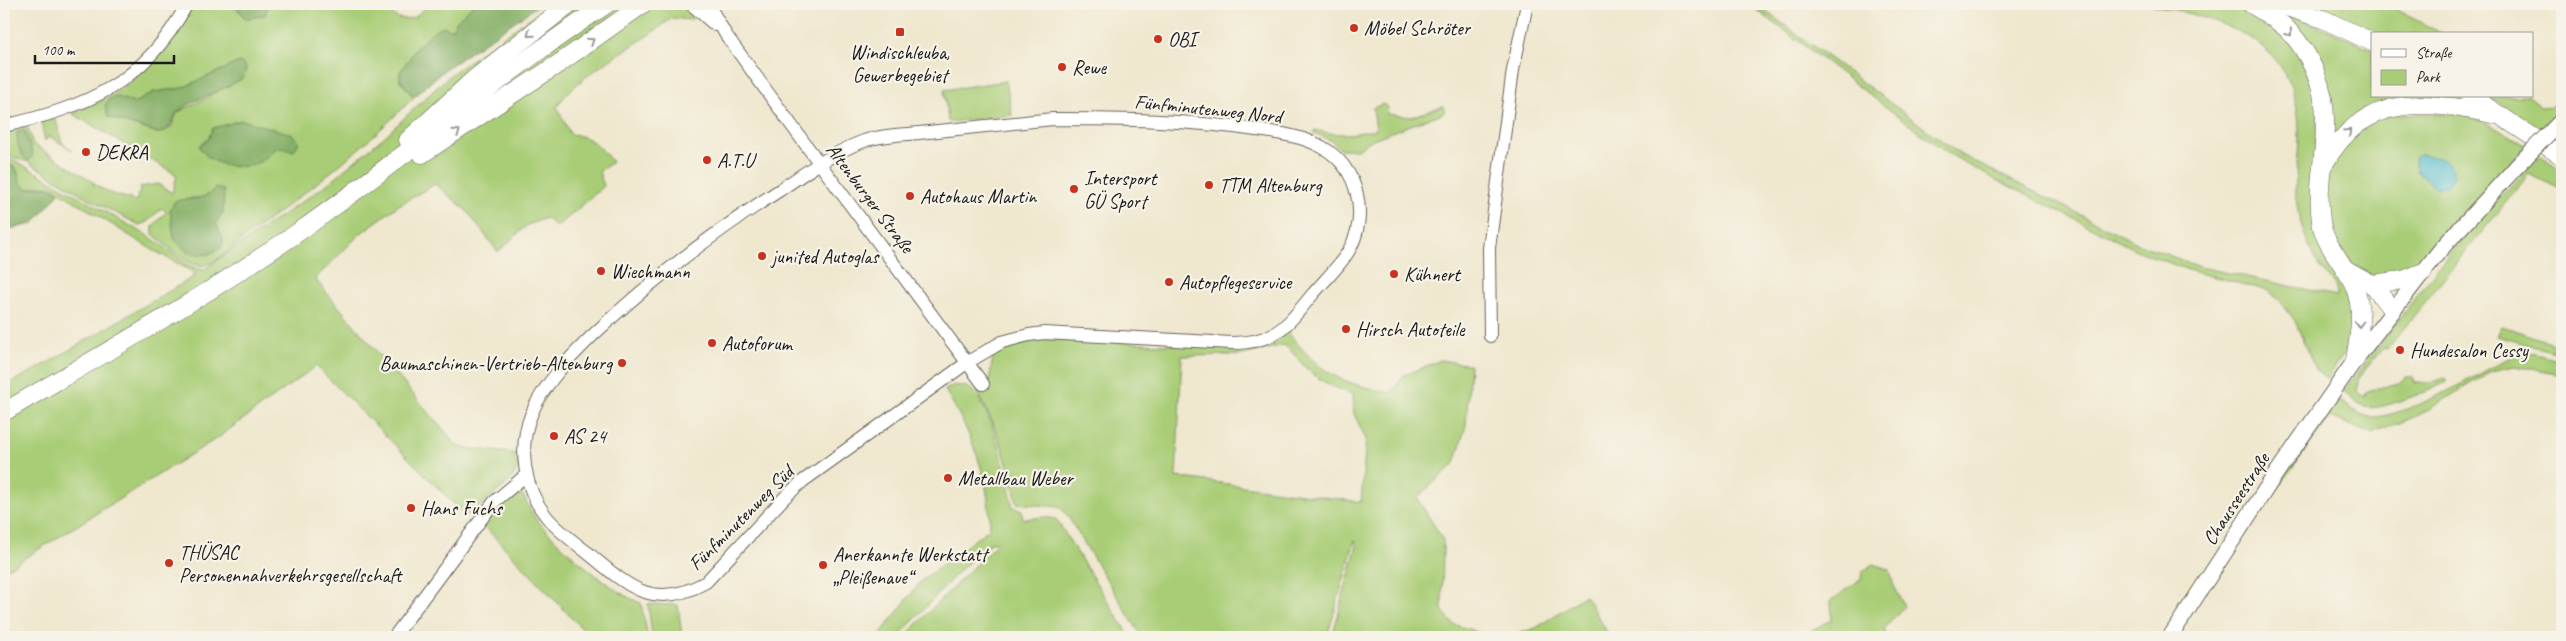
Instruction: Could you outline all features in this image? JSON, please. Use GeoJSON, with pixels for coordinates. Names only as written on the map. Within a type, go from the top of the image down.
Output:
{"type":"FeatureCollection","features":[{"type":"Feature","properties":{"kind":"highway"},"geometry":{"type":"LineString","coordinates":[[383,171],[405,142],[458,93],[568,4]]}},
{"type":"Feature","properties":{"kind":"highway"},"geometry":{"type":"LineString","coordinates":[[4,412],[194,300],[298,232],[383,171],[548,44],[607,4]]}},
{"type":"Feature","properties":{"kind":"highway"},"geometry":{"type":"LineString","coordinates":[[383,171],[413,161],[643,4]]}},
{"type":"Feature","properties":{"kind":"highway"},"geometry":{"type":"LineString","coordinates":[[2251,4],[2275,19],[2289,32],[2314,69],[2324,102],[2325,120],[2320,172],[2321,223],[2327,240],[2343,267],[2390,313]]}},
{"type":"Feature","properties":{"kind":"highway"},"geometry":{"type":"LineString","coordinates":[[2278,4],[2323,19],[2371,42]]}},
{"type":"Feature","properties":{"kind":"highway"},"geometry":{"type":"LineString","coordinates":[[2473,98],[2562,156]]}},
{"type":"Feature","properties":{"kind":"highway"},"geometry":{"type":"LineString","coordinates":[[2320,172],[2329,156],[2349,130],[2373,115],[2398,106],[2445,104],[2502,116]]}},
{"type":"Feature","properties":{"kind":"highway"},"geometry":{"type":"LineString","coordinates":[[2364,286],[2403,280],[2423,272]]}},
{"type":"Feature","properties":{"kind":"highway"},"geometry":{"type":"LineString","coordinates":[[2355,360],[2364,286]]}},
{"type":"Feature","properties":{"kind":"main road","name":"Chausseestraße"},"geometry":{"type":"LineString","coordinates":[[2170,637],[2257,502],[2338,383],[2390,313],[2423,272],[2518,165],[2562,120]]}},
{"type":"Feature","properties":{"kind":"street"},"geometry":{"type":"LineString","coordinates":[[4,126],[61,112],[112,88],[148,59],[177,22],[186,4]]}},
{"type":"Feature","properties":{"kind":"street","name":"Altenburger Straße"},"geometry":{"type":"LineString","coordinates":[[691,4],[726,35]]}},
{"type":"Feature","properties":{"kind":"street","name":"Altenburger Straße"},"geometry":{"type":"LineString","coordinates":[[708,4],[726,35],[983,384]]}},
{"type":"Feature","properties":{"kind":"street"},"geometry":{"type":"LineString","coordinates":[[1490,336],[1489,248],[1513,70],[1526,4]]}},
{"type":"Feature","properties":{"kind":"street","name":"Fünfminutenweg Nord"},"geometry":{"type":"LineString","coordinates":[[820,164],[864,140],[876,138],[1053,119],[1108,119],[1242,128],[1303,139],[1321,146],[1337,157],[1353,182],[1360,207],[1356,236],[1348,252],[1287,323],[1262,340],[1232,343],[1044,333],[1022,336],[1002,342],[968,362]]}},
{"type":"Feature","properties":{"kind":"street","name":"Fünfminutenweg Süd"},"geometry":{"type":"LineString","coordinates":[[820,164],[718,230],[627,303],[569,358],[548,386],[531,415],[524,457],[526,475],[546,517],[627,585],[651,594],[672,596],[686,592],[706,582],[786,496],[803,481],[968,362]]}},
{"type":"Feature","properties":{"kind":"street"},"geometry":{"type":"LineString","coordinates":[[394,637],[494,502],[526,475]]}},
{"type":"Feature","properties":{"kind":"green space"},"geometry":{"type":"Polygon","coordinates":[[[193,4],[236,4],[238,11],[265,15],[269,4],[377,4],[398,18],[406,19],[415,17],[429,4],[474,4],[457,20],[453,28],[418,46],[400,72],[400,81],[414,97],[395,116],[313,186],[221,257],[204,265],[191,263],[184,259],[153,234],[153,226],[166,212],[162,208],[147,222],[139,225],[91,200],[28,162],[4,155],[4,131],[26,127],[33,144],[95,183],[93,184],[110,193],[136,201],[141,187],[158,184],[172,193],[177,175],[73,114],[105,99],[132,81],[156,59],[186,19],[193,4]],[[238,63],[182,88],[154,92],[138,101],[132,102],[118,97],[108,117],[158,133],[171,128],[177,113],[210,96],[238,63]],[[210,137],[199,146],[260,162],[278,147],[299,142],[210,137]],[[210,195],[202,198],[192,198],[170,210],[172,222],[221,248],[223,240],[216,223],[223,212],[210,195]]]}},
{"type":"Feature","properties":{"kind":"green space"},"geometry":{"type":"Polygon","coordinates":[[[236,4],[269,4],[265,15],[245,19],[236,4]]]}},
{"type":"Feature","properties":{"kind":"green space"},"geometry":{"type":"Polygon","coordinates":[[[474,4],[540,4],[444,70],[414,97],[400,80],[400,72],[418,46],[436,29],[444,26],[448,29],[453,28],[457,20],[474,4]]]}},
{"type":"Feature","properties":{"kind":"green space"},"geometry":{"type":"Polygon","coordinates":[[[549,4],[716,5],[690,20],[672,18],[578,83],[557,107],[570,134],[584,137],[594,143],[612,162],[599,172],[604,186],[557,227],[546,218],[527,225],[498,252],[466,210],[435,184],[399,205],[361,233],[315,279],[458,447],[520,454],[519,465],[509,481],[479,507],[473,516],[463,513],[316,366],[219,437],[4,571],[4,386],[44,365],[195,276],[193,272],[151,249],[52,187],[39,186],[28,189],[21,185],[16,168],[4,162],[4,160],[15,161],[30,169],[150,237],[190,266],[203,270],[326,185],[384,137],[450,75],[549,4]]]}},
{"type":"Feature","properties":{"kind":"green space"},"geometry":{"type":"Polygon","coordinates":[[[1749,4],[1756,4],[1961,155],[2139,244],[2200,267],[2337,296],[2337,290],[2332,280],[2314,258],[2299,217],[2296,201],[2296,180],[2299,128],[2294,97],[2284,72],[2269,53],[2250,38],[2204,18],[2151,4],[2237,4],[2247,7],[2293,44],[2319,98],[2313,180],[2356,311],[2350,345],[2327,379],[2316,371],[2295,321],[2281,302],[2269,291],[2188,270],[2136,250],[1977,170],[1943,150],[1749,4]]]}},
{"type":"Feature","properties":{"kind":"green space"},"geometry":{"type":"Polygon","coordinates":[[[2309,4],[2385,4],[2439,32],[2373,32],[2309,4]]]}},
{"type":"Feature","properties":{"kind":"green space"},"geometry":{"type":"Polygon","coordinates":[[[2280,10],[2371,49],[2371,98],[2460,98],[2463,100],[2461,104],[2425,99],[2333,143],[2329,119],[2280,10]]]}},
{"type":"Feature","properties":{"kind":"green space"},"geometry":{"type":"Polygon","coordinates":[[[239,62],[246,68],[244,77],[185,107],[175,115],[169,128],[163,132],[158,133],[108,117],[105,105],[109,99],[118,97],[132,102],[138,101],[154,92],[182,88],[239,62]]]}},
{"type":"Feature","properties":{"kind":"green space"},"geometry":{"type":"Polygon","coordinates":[[[1006,81],[1012,115],[948,121],[944,90],[1006,81]]]}},
{"type":"Feature","properties":{"kind":"green space"},"geometry":{"type":"Polygon","coordinates":[[[2562,96],[2562,112],[2558,115],[2556,114],[2541,130],[2491,98],[2530,98],[2541,107],[2552,106],[2562,96]]]}},
{"type":"Feature","properties":{"kind":"green space"},"geometry":{"type":"Polygon","coordinates":[[[1383,104],[1388,108],[1387,114],[1411,117],[1443,106],[1445,110],[1443,113],[1373,139],[1357,149],[1340,149],[1332,141],[1314,133],[1315,130],[1346,134],[1376,129],[1373,108],[1383,104]]]}},
{"type":"Feature","properties":{"kind":"green space"},"geometry":{"type":"Polygon","coordinates":[[[2461,113],[2489,124],[2526,146],[2440,242],[2406,272],[2384,280],[2352,268],[2328,228],[2324,182],[2329,166],[2357,131],[2388,114],[2461,113]]]}},
{"type":"Feature","properties":{"kind":"green space"},"geometry":{"type":"Polygon","coordinates":[[[53,118],[56,120],[62,143],[72,150],[49,136],[45,141],[41,122],[53,118]]]}},
{"type":"Feature","properties":{"kind":"green space"},"geometry":{"type":"Polygon","coordinates":[[[242,120],[292,134],[299,142],[294,151],[278,147],[262,161],[243,166],[226,165],[217,162],[204,153],[199,146],[207,141],[213,128],[242,120]]]}},
{"type":"Feature","properties":{"kind":"green space"},"geometry":{"type":"Polygon","coordinates":[[[25,131],[33,155],[28,161],[19,148],[17,140],[17,132],[25,131]]]}},
{"type":"Feature","properties":{"kind":"green space"},"geometry":{"type":"Polygon","coordinates":[[[2540,156],[2562,170],[2562,190],[2529,174],[2387,349],[2383,348],[2360,376],[2357,392],[2364,397],[2367,391],[2399,383],[2405,377],[2413,377],[2415,383],[2430,383],[2445,378],[2447,382],[2394,403],[2372,408],[2362,406],[2343,391],[2465,233],[2540,156]]]}},
{"type":"Feature","properties":{"kind":"green space"},"geometry":{"type":"Polygon","coordinates":[[[4,162],[16,168],[21,185],[28,189],[44,187],[59,193],[33,224],[4,230],[4,162]]]}},
{"type":"Feature","properties":{"kind":"green space"},"geometry":{"type":"Polygon","coordinates":[[[215,188],[224,190],[223,212],[216,223],[223,240],[221,248],[207,255],[188,253],[174,239],[170,210],[175,201],[202,197],[215,188]]]}},
{"type":"Feature","properties":{"kind":"green space"},"geometry":{"type":"Polygon","coordinates":[[[2502,326],[2562,346],[2562,354],[2497,336],[2502,326]]]}},
{"type":"Feature","properties":{"kind":"green space"},"geometry":{"type":"Polygon","coordinates":[[[1287,331],[1311,358],[1332,374],[1357,385],[1391,393],[1404,375],[1441,360],[1470,365],[1466,425],[1455,463],[1417,498],[1443,540],[1442,610],[1453,624],[1492,637],[1332,637],[1357,545],[1355,540],[1327,637],[1142,637],[1067,515],[1059,507],[1017,503],[1001,445],[977,391],[989,382],[993,357],[991,354],[1001,348],[1036,338],[1243,348],[1287,331]],[[1284,345],[1242,355],[1182,356],[1176,477],[1361,502],[1366,439],[1354,414],[1353,394],[1318,378],[1284,345]]]}},
{"type":"Feature","properties":{"kind":"green space"},"geometry":{"type":"Polygon","coordinates":[[[2526,353],[2562,361],[2562,375],[2515,366],[2491,371],[2419,415],[2372,434],[2330,417],[2267,503],[2264,501],[2338,399],[2362,415],[2371,417],[2386,415],[2423,403],[2514,355],[2526,353]]]}},
{"type":"Feature","properties":{"kind":"green space"},"geometry":{"type":"Polygon","coordinates":[[[954,385],[969,388],[977,396],[985,409],[998,443],[1013,507],[1022,510],[1023,519],[1044,517],[1056,519],[1130,637],[904,637],[998,542],[991,542],[958,572],[898,637],[878,637],[922,580],[990,528],[987,491],[983,473],[971,439],[945,390],[954,385]]]}},
{"type":"Feature","properties":{"kind":"green space"},"geometry":{"type":"Polygon","coordinates":[[[523,495],[536,519],[556,541],[615,589],[641,603],[648,637],[590,637],[482,524],[490,513],[504,500],[523,495]]]}},
{"type":"Feature","properties":{"kind":"green space"},"geometry":{"type":"Polygon","coordinates":[[[1874,564],[1890,570],[1893,584],[1904,606],[1884,629],[1887,637],[1800,637],[1832,619],[1831,601],[1861,579],[1862,572],[1874,564]]]}},
{"type":"Feature","properties":{"kind":"green space"},"geometry":{"type":"Polygon","coordinates":[[[1585,595],[1610,637],[1507,637],[1536,628],[1585,595]]]}},
{"type":"Feature","properties":{"kind":"green space"},"geometry":{"type":"Polygon","coordinates":[[[648,604],[678,605],[682,637],[652,637],[648,604]]]}},
{"type":"Feature","properties":{"kind":"water"},"geometry":{"type":"Polygon","coordinates":[[[2421,154],[2442,159],[2449,165],[2454,175],[2450,183],[2439,188],[2422,176],[2415,162],[2415,157],[2421,154]]]}},
{"type":"Feature","properties":{"kind":"place","name":"Möbel Schröter"},"geometry":{"type":"Point","coordinates":[1354,28]}},
{"type":"Feature","properties":{"kind":"place","name":"Windischleuba, Gewerbegebiet"},"geometry":{"type":"Point","coordinates":[900,32]}},
{"type":"Feature","properties":{"kind":"place","name":"OBI"},"geometry":{"type":"Point","coordinates":[1158,39]}},
{"type":"Feature","properties":{"kind":"place","name":"Rewe"},"geometry":{"type":"Point","coordinates":[1062,67]}},
{"type":"Feature","properties":{"kind":"place","name":"DEKRA"},"geometry":{"type":"Point","coordinates":[86,152]}},
{"type":"Feature","properties":{"kind":"place","name":"A.T.U"},"geometry":{"type":"Point","coordinates":[707,160]}},
{"type":"Feature","properties":{"kind":"place","name":"TTM Altenburg"},"geometry":{"type":"Point","coordinates":[1209,185]}},
{"type":"Feature","properties":{"kind":"place","name":"Intersport GÜ Sport"},"geometry":{"type":"Point","coordinates":[1074,189]}},
{"type":"Feature","properties":{"kind":"place","name":"Autohaus Martin"},"geometry":{"type":"Point","coordinates":[910,196]}},
{"type":"Feature","properties":{"kind":"place","name":"junited Autoglas"},"geometry":{"type":"Point","coordinates":[762,256]}},
{"type":"Feature","properties":{"kind":"place","name":"Wiechmann"},"geometry":{"type":"Point","coordinates":[601,271]}},
{"type":"Feature","properties":{"kind":"place","name":"Kühnert"},"geometry":{"type":"Point","coordinates":[1394,274]}},
{"type":"Feature","properties":{"kind":"place","name":"Autopflegeservice"},"geometry":{"type":"Point","coordinates":[1169,282]}},
{"type":"Feature","properties":{"kind":"place","name":"Hirsch Autoteile"},"geometry":{"type":"Point","coordinates":[1346,329]}},
{"type":"Feature","properties":{"kind":"place","name":"Autoforum"},"geometry":{"type":"Point","coordinates":[712,343]}},
{"type":"Feature","properties":{"kind":"place","name":"Hundesalon Cessy"},"geometry":{"type":"Point","coordinates":[2400,350]}},
{"type":"Feature","properties":{"kind":"place","name":"Baumaschinen-Vertrieb-Altenburg"},"geometry":{"type":"Point","coordinates":[622,363]}},
{"type":"Feature","properties":{"kind":"place","name":"AS 24"},"geometry":{"type":"Point","coordinates":[554,436]}},
{"type":"Feature","properties":{"kind":"place","name":"Metallbau Weber"},"geometry":{"type":"Point","coordinates":[948,478]}},
{"type":"Feature","properties":{"kind":"place","name":"Hans Fuchs"},"geometry":{"type":"Point","coordinates":[411,508]}},
{"type":"Feature","properties":{"kind":"place","name":"THÜSAC Personennahverkehrsgesellschaft"},"geometry":{"type":"Point","coordinates":[169,563]}},
{"type":"Feature","properties":{"kind":"place","name":"Anerkannte Werkstatt „Pleißenaue“"},"geometry":{"type":"Point","coordinates":[823,565]}}]}
